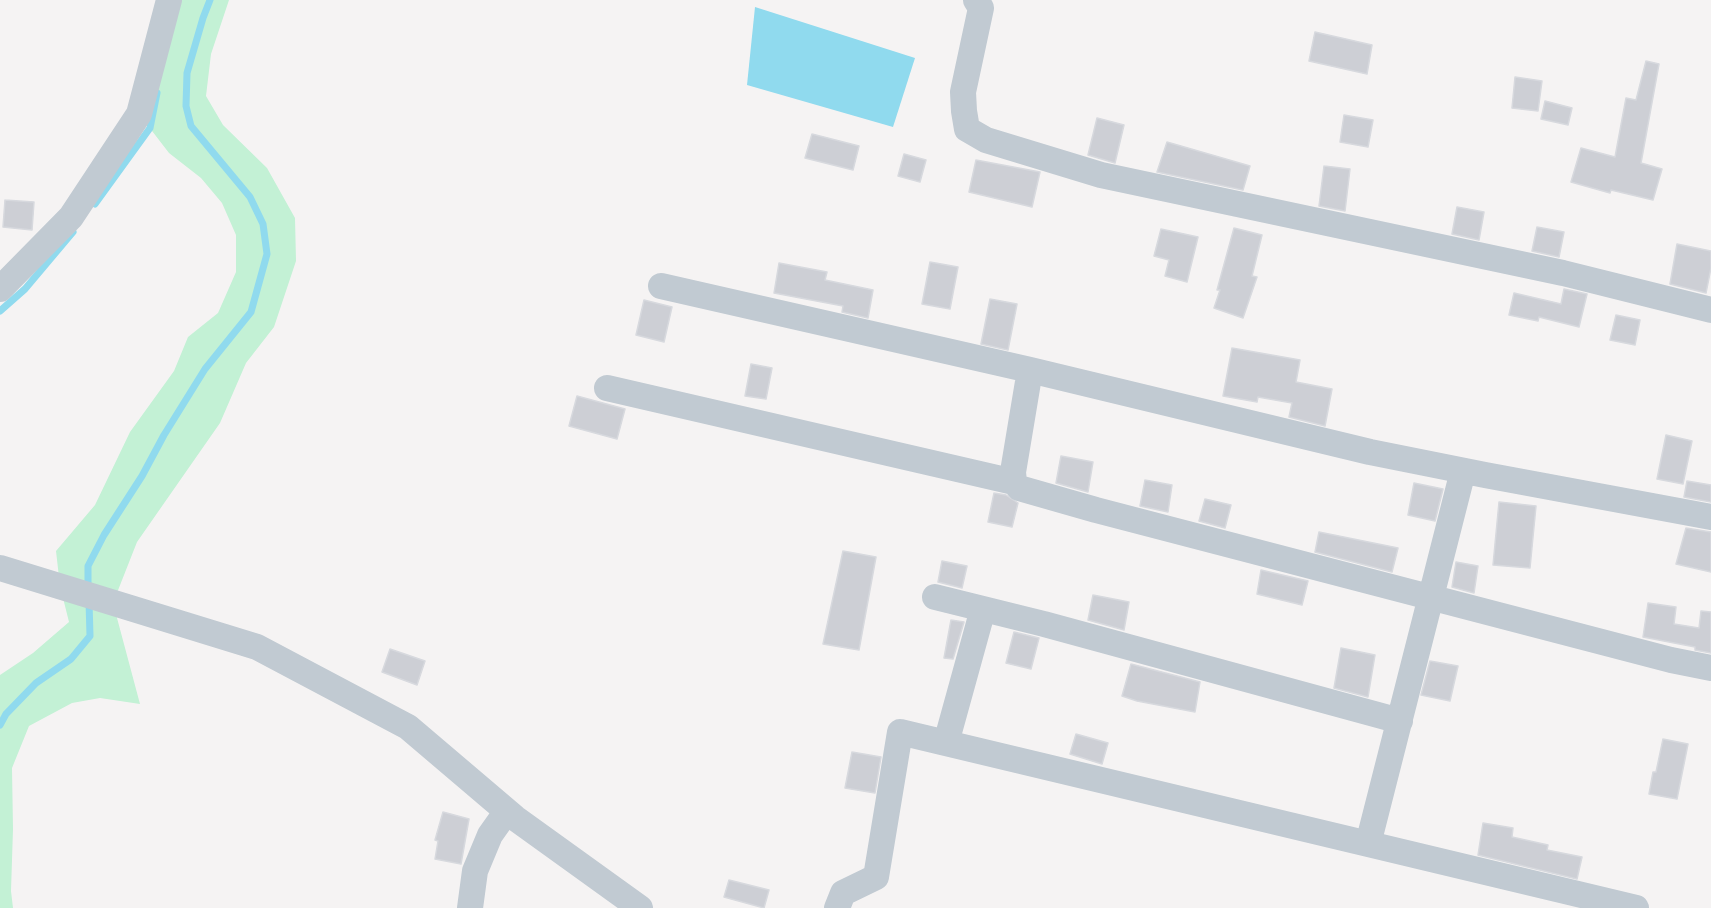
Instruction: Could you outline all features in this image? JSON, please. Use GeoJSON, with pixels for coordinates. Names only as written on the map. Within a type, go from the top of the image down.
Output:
{"type":"FeatureCollection","features":[{"type":"Feature","properties":{"kind":"street"},"geometry":{"type":"LineString","coordinates":[[0,289],[71,217],[139,114],[169,0]]}},
{"type":"Feature","properties":{"kind":"street"},"geometry":{"type":"LineString","coordinates":[[976,0],[981,8],[963,92],[964,111],[968,129],[986,140],[1101,175],[1563,273],[1711,310]]}},
{"type":"Feature","properties":{"kind":"street"},"geometry":{"type":"LineString","coordinates":[[661,286],[1030,370],[1370,452],[1711,517]]}},
{"type":"Feature","properties":{"kind":"street"},"geometry":{"type":"LineString","coordinates":[[1030,370],[1013,472],[1014,482],[1019,488],[1671,660],[1711,668]]}},
{"type":"Feature","properties":{"kind":"street"},"geometry":{"type":"LineString","coordinates":[[607,388],[1014,482]]}},
{"type":"Feature","properties":{"kind":"street"},"geometry":{"type":"LineString","coordinates":[[1368,844],[1463,471]]}},
{"type":"Feature","properties":{"kind":"street"},"geometry":{"type":"LineString","coordinates":[[0,568],[257,647],[408,727],[507,811],[640,908]]}},
{"type":"Feature","properties":{"kind":"street"},"geometry":{"type":"LineString","coordinates":[[934,597],[1400,721]]}},
{"type":"Feature","properties":{"kind":"street"},"geometry":{"type":"LineString","coordinates":[[946,743],[982,609]]}},
{"type":"Feature","properties":{"kind":"street"},"geometry":{"type":"LineString","coordinates":[[837,908],[843,892],[876,877],[900,732],[1636,908]]}},
{"type":"Feature","properties":{"kind":"street"},"geometry":{"type":"LineString","coordinates":[[470,908],[475,871],[490,835],[507,811]]}},
{"type":"Feature","properties":{"kind":"green space"},"geometry":{"type":"Polygon","coordinates":[[[169,0],[229,0],[211,54],[206,96],[223,125],[267,168],[295,218],[296,261],[274,327],[246,363],[220,423],[137,542],[113,603],[140,704],[100,698],[72,703],[29,726],[12,768],[11,891],[13,908],[0,908],[0,675],[33,653],[69,622],[60,586],[56,551],[95,505],[130,432],[174,371],[188,337],[218,313],[236,272],[236,235],[222,203],[201,178],[169,153],[139,114],[169,0]]]}},
{"type":"Feature","properties":{"kind":"water"},"geometry":{"type":"Polygon","coordinates":[[[755,7],[915,58],[893,127],[747,85],[755,7]]]}},
{"type":"Feature","properties":{"kind":"building"},"geometry":{"type":"Polygon","coordinates":[[[1315,32],[1372,45],[1367,74],[1309,61],[1315,32]]]}},
{"type":"Feature","properties":{"kind":"building"},"geometry":{"type":"Polygon","coordinates":[[[1646,61],[1659,64],[1641,163],[1662,169],[1653,200],[1611,190],[1610,193],[1571,182],[1581,148],[1615,157],[1626,98],[1636,100],[1646,61]]]}},
{"type":"Feature","properties":{"kind":"building"},"geometry":{"type":"Polygon","coordinates":[[[1515,77],[1542,81],[1538,111],[1512,108],[1515,77]]]}},
{"type":"Feature","properties":{"kind":"building"},"geometry":{"type":"Polygon","coordinates":[[[1545,101],[1572,108],[1568,125],[1541,119],[1545,101]]]}},
{"type":"Feature","properties":{"kind":"building"},"geometry":{"type":"Polygon","coordinates":[[[1344,115],[1373,120],[1368,147],[1340,142],[1344,115]]]}},
{"type":"Feature","properties":{"kind":"building"},"geometry":{"type":"Polygon","coordinates":[[[1097,118],[1124,125],[1115,163],[1088,155],[1097,118]]]}},
{"type":"Feature","properties":{"kind":"building"},"geometry":{"type":"Polygon","coordinates":[[[812,134],[859,146],[853,170],[805,158],[812,134]]]}},
{"type":"Feature","properties":{"kind":"building"},"geometry":{"type":"Polygon","coordinates":[[[1167,142],[1250,166],[1243,190],[1157,172],[1167,142]]]}},
{"type":"Feature","properties":{"kind":"building"},"geometry":{"type":"Polygon","coordinates":[[[904,154],[926,160],[920,182],[898,176],[904,154]]]}},
{"type":"Feature","properties":{"kind":"building"},"geometry":{"type":"Polygon","coordinates":[[[976,160],[1040,172],[1032,207],[969,192],[976,160]]]}},
{"type":"Feature","properties":{"kind":"building"},"geometry":{"type":"Polygon","coordinates":[[[1324,166],[1350,169],[1345,211],[1319,206],[1324,166]]]}},
{"type":"Feature","properties":{"kind":"building"},"geometry":{"type":"Polygon","coordinates":[[[5,200],[34,202],[32,230],[3,227],[5,200]]]}},
{"type":"Feature","properties":{"kind":"building"},"geometry":{"type":"Polygon","coordinates":[[[1457,207],[1484,212],[1479,240],[1452,234],[1457,207]]]}},
{"type":"Feature","properties":{"kind":"building"},"geometry":{"type":"Polygon","coordinates":[[[1537,227],[1564,232],[1559,257],[1532,251],[1537,227]]]}},
{"type":"Feature","properties":{"kind":"building"},"geometry":{"type":"Polygon","coordinates":[[[1234,228],[1262,235],[1252,276],[1257,277],[1243,318],[1214,308],[1234,228]]]}},
{"type":"Feature","properties":{"kind":"building"},"geometry":{"type":"Polygon","coordinates":[[[1161,229],[1198,237],[1187,282],[1165,276],[1169,260],[1154,256],[1161,229]]]}},
{"type":"Feature","properties":{"kind":"building"},"geometry":{"type":"Polygon","coordinates":[[[1677,244],[1711,251],[1711,268],[1706,293],[1670,284],[1677,244]]]}},
{"type":"Feature","properties":{"kind":"building"},"geometry":{"type":"Polygon","coordinates":[[[930,262],[958,267],[950,309],[922,304],[930,262]]]}},
{"type":"Feature","properties":{"kind":"building"},"geometry":{"type":"Polygon","coordinates":[[[779,263],[827,272],[825,280],[873,290],[868,318],[842,312],[843,306],[774,293],[779,263]]]}},
{"type":"Feature","properties":{"kind":"building"},"geometry":{"type":"Polygon","coordinates":[[[1564,289],[1587,294],[1579,327],[1539,317],[1538,321],[1509,315],[1514,293],[1561,304],[1564,289]]]}},
{"type":"Feature","properties":{"kind":"building"},"geometry":{"type":"Polygon","coordinates":[[[990,299],[1017,304],[1008,350],[981,344],[990,299]]]}},
{"type":"Feature","properties":{"kind":"building"},"geometry":{"type":"Polygon","coordinates":[[[644,300],[672,307],[664,342],[636,335],[644,300]]]}},
{"type":"Feature","properties":{"kind":"building"},"geometry":{"type":"Polygon","coordinates":[[[1616,315],[1640,320],[1635,345],[1610,340],[1616,315]]]}},
{"type":"Feature","properties":{"kind":"building"},"geometry":{"type":"Polygon","coordinates":[[[1232,348],[1300,360],[1296,382],[1332,389],[1325,426],[1289,417],[1292,403],[1258,397],[1257,402],[1223,396],[1232,348]]]}},
{"type":"Feature","properties":{"kind":"building"},"geometry":{"type":"Polygon","coordinates":[[[751,364],[772,368],[766,399],[745,396],[751,364]]]}},
{"type":"Feature","properties":{"kind":"building"},"geometry":{"type":"Polygon","coordinates":[[[577,396],[625,409],[617,439],[569,426],[577,396]]]}},
{"type":"Feature","properties":{"kind":"building"},"geometry":{"type":"Polygon","coordinates":[[[1666,435],[1692,441],[1683,484],[1657,479],[1666,435]]]}},
{"type":"Feature","properties":{"kind":"building"},"geometry":{"type":"Polygon","coordinates":[[[1061,456],[1093,462],[1088,492],[1056,483],[1061,456]]]}},
{"type":"Feature","properties":{"kind":"building"},"geometry":{"type":"Polygon","coordinates":[[[1145,480],[1172,485],[1168,512],[1140,506],[1145,480]]]}},
{"type":"Feature","properties":{"kind":"building"},"geometry":{"type":"Polygon","coordinates":[[[1687,481],[1711,485],[1711,502],[1684,497],[1687,481]]]}},
{"type":"Feature","properties":{"kind":"building"},"geometry":{"type":"Polygon","coordinates":[[[1414,483],[1443,489],[1435,521],[1408,515],[1414,483]]]}},
{"type":"Feature","properties":{"kind":"building"},"geometry":{"type":"Polygon","coordinates":[[[994,493],[1006,495],[1018,503],[1012,527],[988,522],[994,493]]]}},
{"type":"Feature","properties":{"kind":"building"},"geometry":{"type":"Polygon","coordinates":[[[1205,499],[1231,505],[1225,528],[1199,521],[1205,499]]]}},
{"type":"Feature","properties":{"kind":"building"},"geometry":{"type":"Polygon","coordinates":[[[1499,502],[1536,506],[1530,568],[1493,565],[1499,502]]]}},
{"type":"Feature","properties":{"kind":"building"},"geometry":{"type":"Polygon","coordinates":[[[1686,528],[1711,532],[1711,572],[1676,564],[1686,528]]]}},
{"type":"Feature","properties":{"kind":"building"},"geometry":{"type":"Polygon","coordinates":[[[1319,532],[1398,548],[1392,572],[1315,552],[1319,532]]]}},
{"type":"Feature","properties":{"kind":"building"},"geometry":{"type":"Polygon","coordinates":[[[843,551],[876,557],[859,650],[823,644],[843,551]]]}},
{"type":"Feature","properties":{"kind":"building"},"geometry":{"type":"Polygon","coordinates":[[[942,561],[967,566],[962,588],[938,582],[942,561]]]}},
{"type":"Feature","properties":{"kind":"building"},"geometry":{"type":"Polygon","coordinates":[[[1456,562],[1478,566],[1474,593],[1452,587],[1456,562]]]}},
{"type":"Feature","properties":{"kind":"building"},"geometry":{"type":"Polygon","coordinates":[[[1261,570],[1308,581],[1302,605],[1257,594],[1261,570]]]}},
{"type":"Feature","properties":{"kind":"building"},"geometry":{"type":"Polygon","coordinates":[[[1093,595],[1129,602],[1124,630],[1088,620],[1093,595]]]}},
{"type":"Feature","properties":{"kind":"building"},"geometry":{"type":"Polygon","coordinates":[[[1648,603],[1676,607],[1674,624],[1699,628],[1701,611],[1711,612],[1711,653],[1695,650],[1695,647],[1643,637],[1648,603]]]}},
{"type":"Feature","properties":{"kind":"building"},"geometry":{"type":"Polygon","coordinates":[[[951,620],[964,622],[953,659],[944,658],[951,620]]]}},
{"type":"Feature","properties":{"kind":"building"},"geometry":{"type":"Polygon","coordinates":[[[1014,632],[1039,638],[1031,669],[1006,663],[1014,632]]]}},
{"type":"Feature","properties":{"kind":"building"},"geometry":{"type":"Polygon","coordinates":[[[1341,648],[1375,655],[1368,697],[1334,688],[1341,648]]]}},
{"type":"Feature","properties":{"kind":"building"},"geometry":{"type":"Polygon","coordinates":[[[390,649],[425,661],[417,685],[382,672],[390,649]]]}},
{"type":"Feature","properties":{"kind":"building"},"geometry":{"type":"Polygon","coordinates":[[[1430,661],[1458,666],[1450,701],[1421,695],[1430,661]]]}},
{"type":"Feature","properties":{"kind":"building"},"geometry":{"type":"Polygon","coordinates":[[[1131,664],[1200,682],[1195,712],[1122,696],[1131,664]]]}},
{"type":"Feature","properties":{"kind":"building"},"geometry":{"type":"Polygon","coordinates":[[[1076,734],[1108,743],[1102,764],[1070,754],[1076,734]]]}},
{"type":"Feature","properties":{"kind":"building"},"geometry":{"type":"Polygon","coordinates":[[[1663,739],[1688,744],[1677,799],[1649,794],[1663,739]]]}},
{"type":"Feature","properties":{"kind":"building"},"geometry":{"type":"Polygon","coordinates":[[[852,752],[881,757],[875,793],[845,788],[852,752]]]}},
{"type":"Feature","properties":{"kind":"building"},"geometry":{"type":"Polygon","coordinates":[[[443,812],[469,819],[461,864],[435,859],[438,841],[435,840],[443,812]]]}},
{"type":"Feature","properties":{"kind":"building"},"geometry":{"type":"Polygon","coordinates":[[[1483,823],[1513,828],[1512,837],[1548,845],[1547,850],[1582,857],[1577,879],[1478,855],[1483,823]]]}},
{"type":"Feature","properties":{"kind":"building"},"geometry":{"type":"Polygon","coordinates":[[[729,880],[769,890],[764,908],[724,897],[729,880]]]}},
{"type":"Feature","properties":{"kind":"waterway"},"geometry":{"type":"LineString","coordinates":[[88,590],[88,566],[104,535],[205,369],[251,312],[267,254],[263,224],[250,197],[191,126],[186,106],[187,73],[210,0]]}},
{"type":"Feature","properties":{"kind":"waterway"},"geometry":{"type":"LineString","coordinates":[[95,204],[150,128],[157,93]]}},
{"type":"Feature","properties":{"kind":"waterway"},"geometry":{"type":"LineString","coordinates":[[0,311],[25,289],[73,232]]}},
{"type":"Feature","properties":{"kind":"waterway"},"geometry":{"type":"LineString","coordinates":[[0,725],[6,714],[36,683],[71,659],[90,636],[89,601]]}}]}
